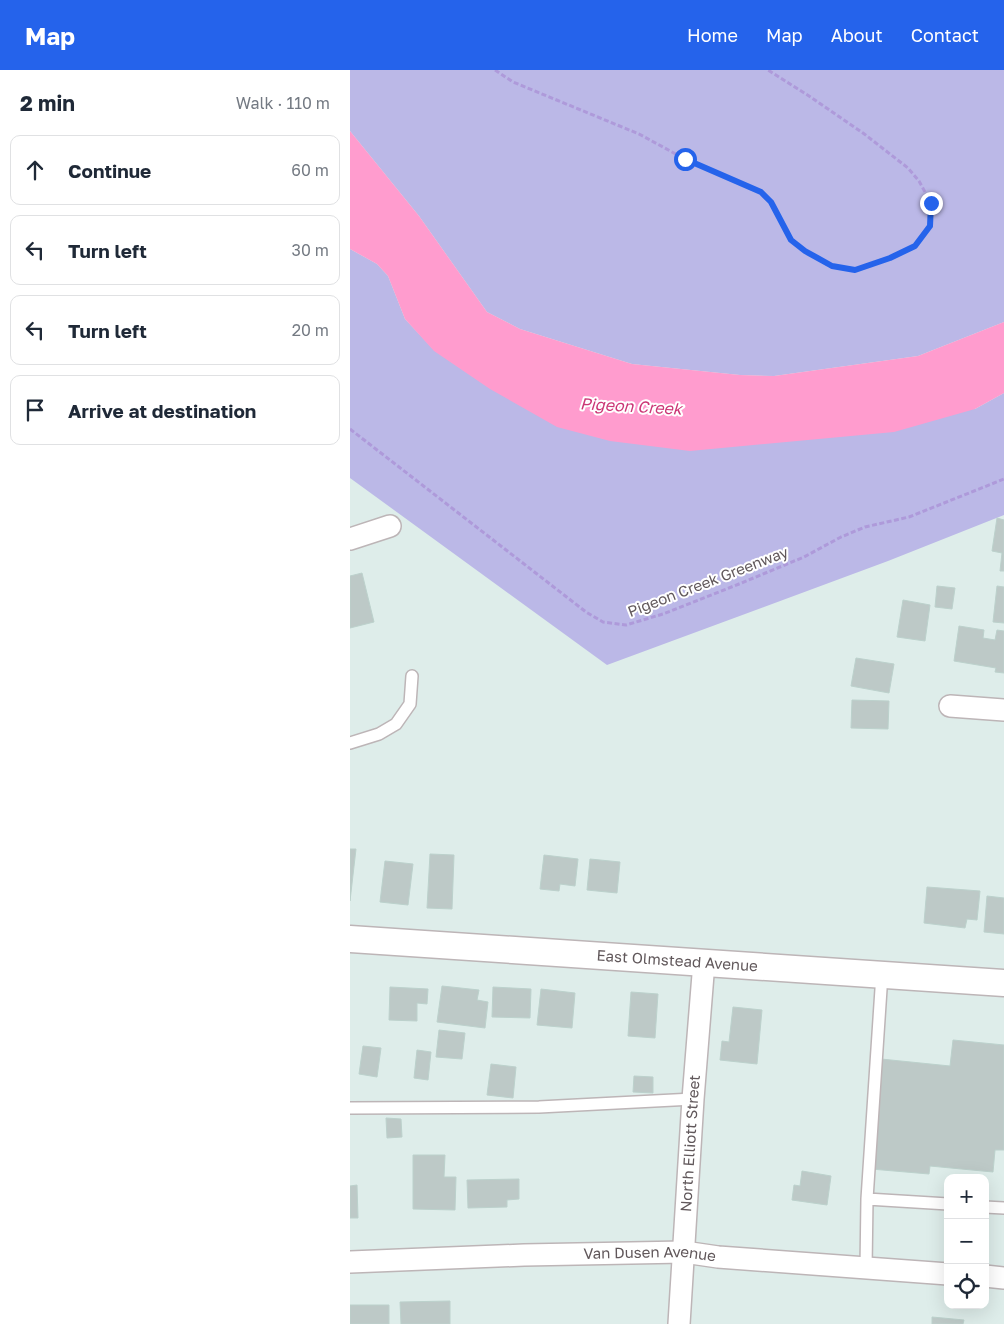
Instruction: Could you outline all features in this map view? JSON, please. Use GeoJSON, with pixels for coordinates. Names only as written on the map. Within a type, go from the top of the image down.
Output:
{"type":"FeatureCollection","features":[{"type":"Feature","properties":{"kind":"street"},"geometry":{"type":"LineString","coordinates":[[350,539],[390,526]]}},
{"type":"Feature","properties":{"kind":"street"},"geometry":{"type":"LineString","coordinates":[[950,706],[1004,710]]}},
{"type":"Feature","properties":{"kind":"street","name":"East Olmstead Avenue"},"geometry":{"type":"LineString","coordinates":[[350,939],[1004,983]]}},
{"type":"Feature","properties":{"kind":"street","name":"North Elliott Street"},"geometry":{"type":"LineString","coordinates":[[679,1324],[693,1099],[704,962]]}},
{"type":"Feature","properties":{"kind":"street","name":"Van Dusen Avenue"},"geometry":{"type":"LineString","coordinates":[[350,1262],[524,1255],[684,1252],[718,1257],[944,1274]]}},
{"type":"Feature","properties":{"kind":"street"},"geometry":{"type":"LineString","coordinates":[[989,1276],[1004,1278]]}},
{"type":"Feature","properties":{"kind":"lane"},"geometry":{"type":"LineString","coordinates":[[350,743],[379,734],[396,724],[410,704],[412,676]]}},
{"type":"Feature","properties":{"kind":"lane"},"geometry":{"type":"LineString","coordinates":[[866,1268],[867,1199],[882,974]]}},
{"type":"Feature","properties":{"kind":"lane"},"geometry":{"type":"LineString","coordinates":[[350,1108],[539,1107],[693,1099]]}},
{"type":"Feature","properties":{"kind":"lane"},"geometry":{"type":"LineString","coordinates":[[867,1199],[944,1204]]}},
{"type":"Feature","properties":{"kind":"lane"},"geometry":{"type":"LineString","coordinates":[[989,1207],[1004,1208]]}},
{"type":"Feature","properties":{"kind":"path"},"geometry":{"type":"LineString","coordinates":[[495,70],[513,82],[639,134],[685,159],[761,192],[771,202],[791,240],[805,251],[832,266],[855,270],[890,258],[915,246],[930,226],[931,203],[919,181],[908,168],[863,133],[768,70]]}},
{"type":"Feature","properties":{"kind":"path","name":"Pigeon Creek Greenway"},"geometry":{"type":"LineString","coordinates":[[350,429],[586,612],[603,622],[626,625],[663,614],[739,584],[804,557],[841,537],[866,527],[909,517],[1004,479]]}},
{"type":"Feature","properties":{"kind":"shaded area"},"geometry":{"type":"Polygon","coordinates":[[[350,70],[1004,70],[1004,322],[918,356],[774,376],[740,375],[632,364],[520,329],[487,312],[419,216],[350,131],[350,70]]]}},
{"type":"Feature","properties":{"kind":"shaded area"},"geometry":{"type":"Polygon","coordinates":[[[350,249],[377,264],[388,276],[405,319],[435,351],[975,409],[1004,393],[1004,515],[888,561],[607,665],[350,478],[350,249]]]}},
{"type":"Feature","properties":{"kind":"water","name":"Pigeon Creek"},"geometry":{"type":"Polygon","coordinates":[[[350,131],[419,216],[487,312],[520,329],[632,364],[740,375],[774,376],[918,356],[1004,322],[1004,393],[975,409],[894,432],[690,451],[610,441],[557,427],[490,389],[434,351],[405,319],[388,276],[377,264],[350,249],[350,131]]]}},
{"type":"Feature","properties":{"kind":"building"},"geometry":{"type":"Polygon","coordinates":[[[997,518],[1004,520],[1004,571],[1000,571],[1002,553],[992,551],[997,518]]]}},
{"type":"Feature","properties":{"kind":"building"},"geometry":{"type":"Polygon","coordinates":[[[362,573],[374,622],[350,628],[350,576],[362,573]]]}},
{"type":"Feature","properties":{"kind":"building"},"geometry":{"type":"Polygon","coordinates":[[[937,586],[955,588],[952,609],[935,607],[937,586]]]}},
{"type":"Feature","properties":{"kind":"building"},"geometry":{"type":"Polygon","coordinates":[[[997,586],[1004,587],[1004,623],[993,622],[997,586]]]}},
{"type":"Feature","properties":{"kind":"building"},"geometry":{"type":"Polygon","coordinates":[[[903,600],[930,605],[925,641],[897,637],[903,600]]]}},
{"type":"Feature","properties":{"kind":"building"},"geometry":{"type":"Polygon","coordinates":[[[959,626],[984,630],[983,638],[995,640],[997,630],[1004,631],[1004,673],[995,672],[996,668],[954,661],[959,626]]]}},
{"type":"Feature","properties":{"kind":"building"},"geometry":{"type":"Polygon","coordinates":[[[856,658],[894,664],[889,693],[851,686],[856,658]]]}},
{"type":"Feature","properties":{"kind":"building"},"geometry":{"type":"Polygon","coordinates":[[[852,700],[889,701],[888,729],[851,728],[852,700]]]}},
{"type":"Feature","properties":{"kind":"building"},"geometry":{"type":"Polygon","coordinates":[[[350,849],[356,849],[350,901],[350,849]]]}},
{"type":"Feature","properties":{"kind":"building"},"geometry":{"type":"Polygon","coordinates":[[[430,854],[454,855],[452,909],[427,908],[430,854]]]}},
{"type":"Feature","properties":{"kind":"building"},"geometry":{"type":"Polygon","coordinates":[[[544,855],[578,859],[575,886],[560,884],[559,891],[540,889],[544,855]]]}},
{"type":"Feature","properties":{"kind":"building"},"geometry":{"type":"Polygon","coordinates":[[[590,859],[620,862],[617,893],[587,890],[590,859]]]}},
{"type":"Feature","properties":{"kind":"building"},"geometry":{"type":"Polygon","coordinates":[[[385,861],[413,864],[408,905],[380,902],[385,861]]]}},
{"type":"Feature","properties":{"kind":"building"},"geometry":{"type":"Polygon","coordinates":[[[927,887],[980,891],[977,920],[967,919],[965,928],[924,923],[927,887]]]}},
{"type":"Feature","properties":{"kind":"building"},"geometry":{"type":"Polygon","coordinates":[[[987,896],[1004,898],[1004,934],[984,932],[987,896]]]}},
{"type":"Feature","properties":{"kind":"building"},"geometry":{"type":"Polygon","coordinates":[[[442,986],[479,990],[477,1000],[488,1002],[485,1028],[437,1022],[442,986]]]}},
{"type":"Feature","properties":{"kind":"building"},"geometry":{"type":"Polygon","coordinates":[[[390,987],[428,989],[427,1004],[417,1003],[417,1021],[389,1020],[390,987]]]}},
{"type":"Feature","properties":{"kind":"building"},"geometry":{"type":"Polygon","coordinates":[[[493,987],[531,989],[530,1018],[492,1017],[493,987]]]}},
{"type":"Feature","properties":{"kind":"building"},"geometry":{"type":"Polygon","coordinates":[[[541,989],[575,993],[572,1028],[537,1025],[541,989]]]}},
{"type":"Feature","properties":{"kind":"building"},"geometry":{"type":"Polygon","coordinates":[[[631,992],[658,994],[655,1038],[628,1036],[631,992]]]}},
{"type":"Feature","properties":{"kind":"building"},"geometry":{"type":"Polygon","coordinates":[[[733,1007],[762,1010],[757,1064],[720,1060],[722,1041],[729,1042],[733,1007]]]}},
{"type":"Feature","properties":{"kind":"building"},"geometry":{"type":"Polygon","coordinates":[[[439,1030],[465,1033],[462,1059],[436,1057],[439,1030]]]}},
{"type":"Feature","properties":{"kind":"building"},"geometry":{"type":"Polygon","coordinates":[[[953,1040],[1004,1045],[1004,1150],[995,1150],[993,1172],[930,1166],[929,1174],[871,1169],[881,1059],[950,1066],[953,1040]]]}},
{"type":"Feature","properties":{"kind":"building"},"geometry":{"type":"Polygon","coordinates":[[[363,1046],[381,1048],[377,1077],[359,1074],[363,1046]]]}},
{"type":"Feature","properties":{"kind":"building"},"geometry":{"type":"Polygon","coordinates":[[[417,1050],[431,1052],[428,1080],[414,1078],[417,1050]]]}},
{"type":"Feature","properties":{"kind":"building"},"geometry":{"type":"Polygon","coordinates":[[[491,1064],[516,1067],[513,1098],[487,1095],[491,1064]]]}},
{"type":"Feature","properties":{"kind":"building"},"geometry":{"type":"Polygon","coordinates":[[[634,1076],[653,1077],[653,1093],[633,1092],[634,1076]]]}},
{"type":"Feature","properties":{"kind":"building"},"geometry":{"type":"Polygon","coordinates":[[[386,1118],[401,1119],[402,1137],[387,1138],[386,1118]]]}},
{"type":"Feature","properties":{"kind":"building"},"geometry":{"type":"Polygon","coordinates":[[[413,1155],[445,1155],[444,1177],[456,1177],[455,1210],[413,1209],[413,1155]]]}},
{"type":"Feature","properties":{"kind":"building"},"geometry":{"type":"Polygon","coordinates":[[[802,1171],[831,1176],[827,1205],[792,1200],[794,1185],[800,1186],[802,1171]]]}},
{"type":"Feature","properties":{"kind":"building"},"geometry":{"type":"Polygon","coordinates":[[[519,1179],[519,1199],[507,1200],[507,1207],[468,1208],[467,1180],[519,1179]]]}},
{"type":"Feature","properties":{"kind":"building"},"geometry":{"type":"Polygon","coordinates":[[[357,1185],[358,1218],[350,1218],[350,1186],[357,1185]]]}},
{"type":"Feature","properties":{"kind":"building"},"geometry":{"type":"Polygon","coordinates":[[[450,1301],[450,1324],[401,1324],[400,1302],[450,1301]]]}},
{"type":"Feature","properties":{"kind":"building"},"geometry":{"type":"Polygon","coordinates":[[[350,1305],[389,1305],[389,1324],[350,1324],[350,1305]]]}},
{"type":"Feature","properties":{"kind":"building"},"geometry":{"type":"Polygon","coordinates":[[[932,1317],[964,1320],[963,1324],[932,1324],[932,1317]]]}},
{"type":"Feature","properties":{"kind":"route"},"geometry":{"type":"LineString","coordinates":[[685,159],[761,192],[771,202],[791,240],[805,251],[832,266],[855,270],[890,258],[915,246],[930,226],[931,203]]}}]}
